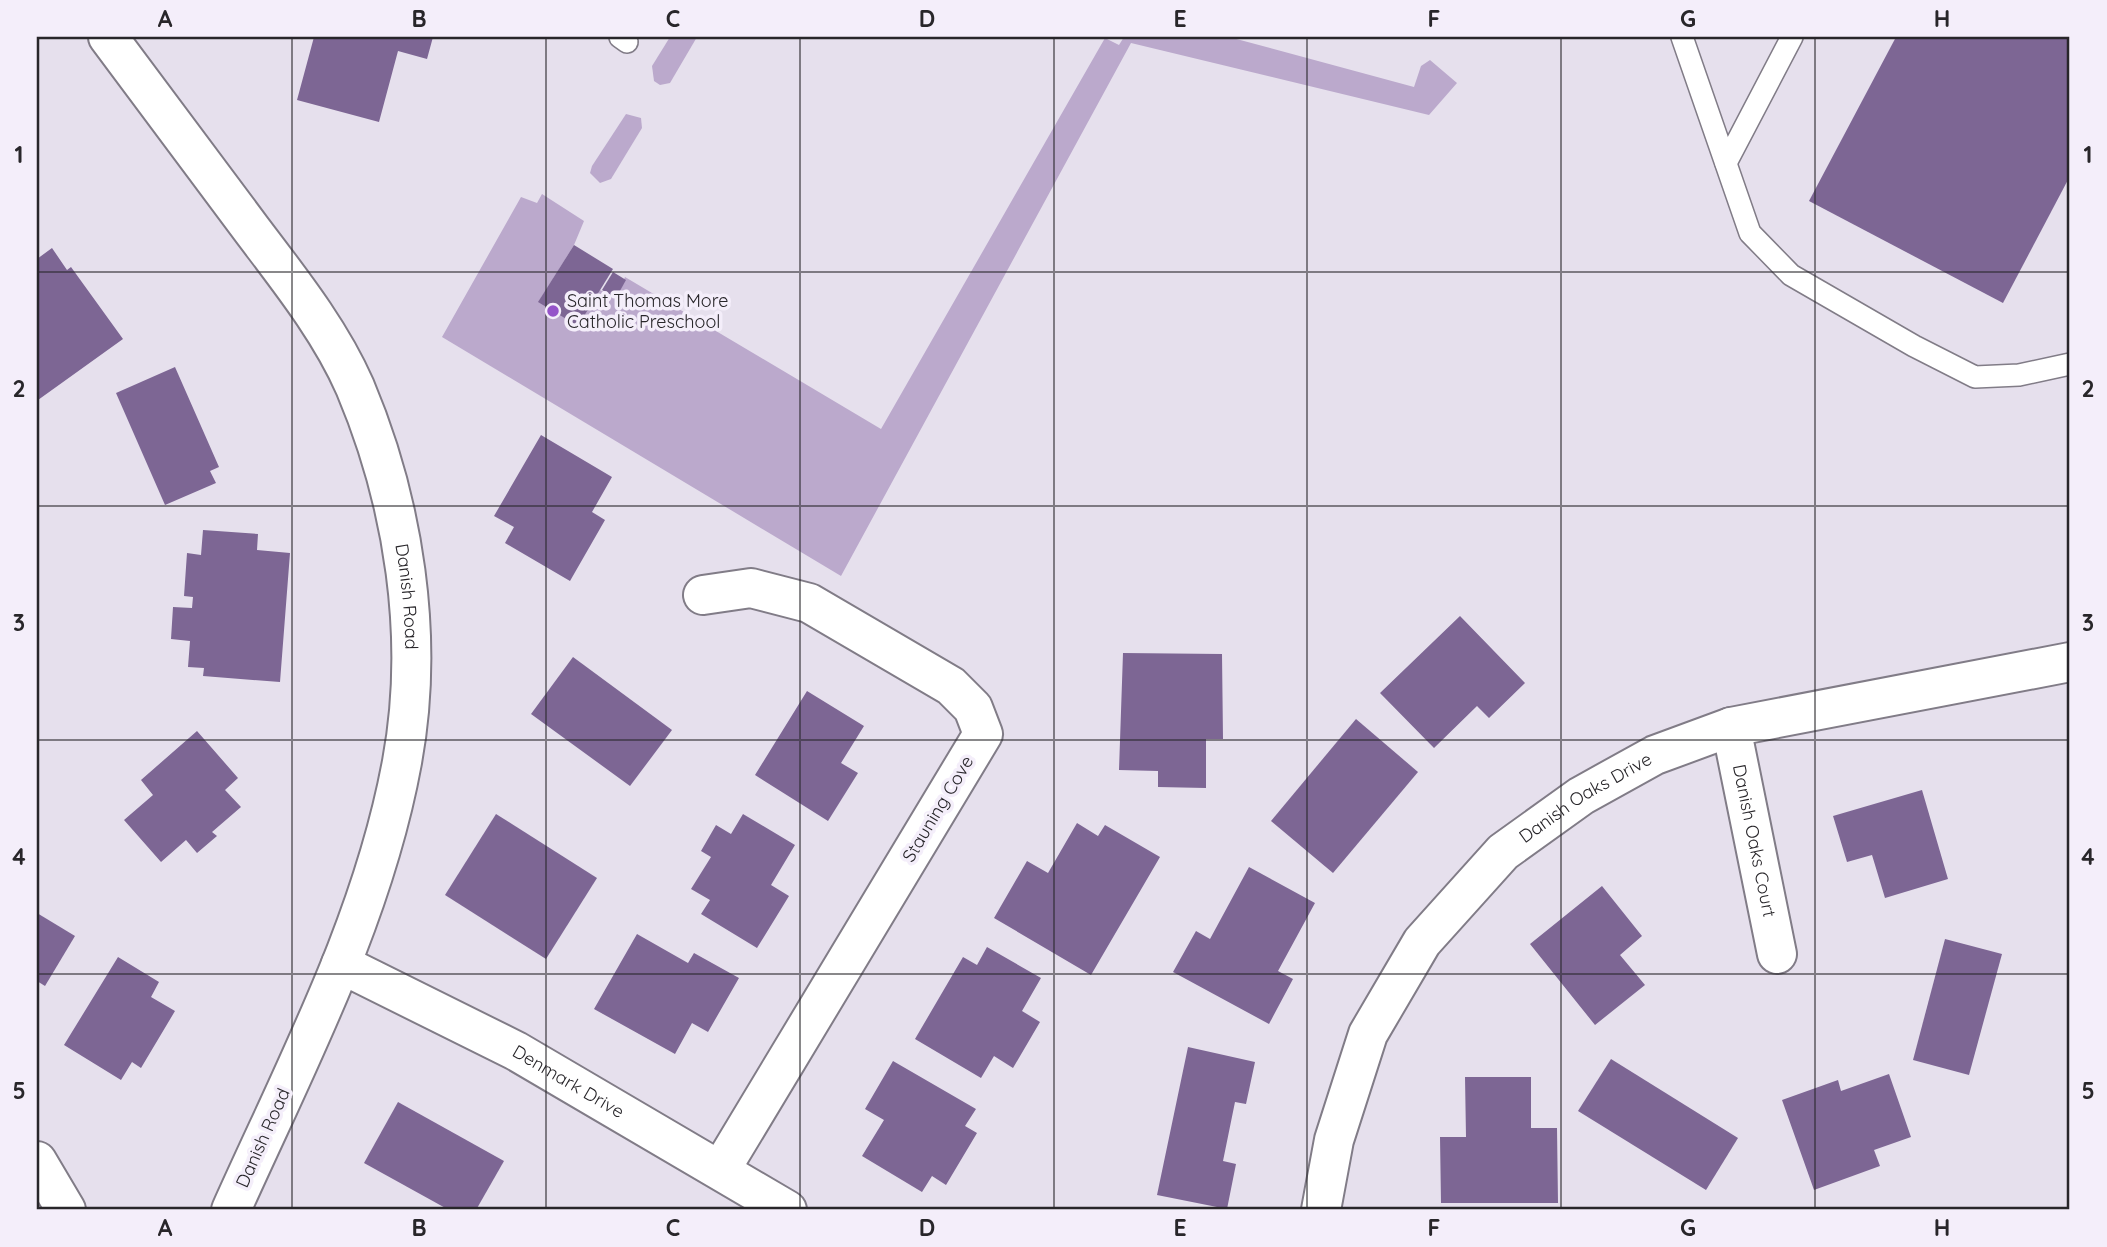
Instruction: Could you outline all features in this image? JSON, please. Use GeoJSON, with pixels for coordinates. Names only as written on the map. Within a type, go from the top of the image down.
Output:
{"type":"FeatureCollection","features":[{"type":"Feature","properties":{"kind":"street","name":"Danish Road"},"geometry":{"type":"LineString","coordinates":[[108,37],[307,304],[354,385],[383,469],[409,585],[408,695],[402,760],[380,856],[341,964],[231,1210]]}},
{"type":"Feature","properties":{"kind":"street","name":"Stauning Cove"},"geometry":{"type":"LineString","coordinates":[[703,595],[751,588],[809,603],[951,686],[973,708],[983,734],[721,1169]]}},
{"type":"Feature","properties":{"kind":"street","name":"Danish Oaks Drive"},"geometry":{"type":"LineString","coordinates":[[1321,1210],[1334,1140],[1368,1034],[1422,942],[1503,852],[1581,796],[1655,755],[1731,727],[2070,662]]}},
{"type":"Feature","properties":{"kind":"street","name":"Danish Oaks Court"},"geometry":{"type":"LineString","coordinates":[[1731,727],[1777,954]]}},
{"type":"Feature","properties":{"kind":"street","name":"Denmark Drive"},"geometry":{"type":"LineString","coordinates":[[341,964],[516,1051],[787,1210]]}},
{"type":"Feature","properties":{"kind":"street"},"geometry":{"type":"LineString","coordinates":[[37,1161],[66,1210]]}},
{"type":"Feature","properties":{"kind":"lane"},"geometry":{"type":"LineString","coordinates":[[1682,37],[1750,233],[1791,275],[1914,346],[1975,377],[2019,375],[2070,365]]}},
{"type":"Feature","properties":{"kind":"lane"},"geometry":{"type":"LineString","coordinates":[[1726,163],[1793,37]]}},
{"type":"Feature","properties":{"kind":"shaded area"},"geometry":{"type":"Polygon","coordinates":[[[670,37],[697,37],[670,83],[660,85],[654,81],[652,66],[670,37]]]}},
{"type":"Feature","properties":{"kind":"shaded area"},"geometry":{"type":"Polygon","coordinates":[[[1124,37],[1229,37],[1414,87],[1421,66],[1430,60],[1457,83],[1429,115],[1131,43],[841,576],[442,337],[521,197],[537,203],[542,194],[584,221],[574,245],[539,301],[578,326],[600,290],[616,298],[625,277],[881,429],[1105,38],[1119,45],[1124,37]]]}},
{"type":"Feature","properties":{"kind":"shaded area"},"geometry":{"type":"Polygon","coordinates":[[[626,114],[641,118],[642,128],[611,179],[600,183],[590,173],[592,166],[626,114]]]}},
{"type":"Feature","properties":{"kind":"building"},"geometry":{"type":"Polygon","coordinates":[[[314,37],[433,37],[427,59],[398,51],[379,122],[297,100],[314,37]]]}},
{"type":"Feature","properties":{"kind":"building"},"geometry":{"type":"Polygon","coordinates":[[[1896,37],[2070,37],[2070,176],[2003,303],[1809,201],[1896,37]]]}},
{"type":"Feature","properties":{"kind":"building"},"geometry":{"type":"Polygon","coordinates":[[[574,245],[613,269],[578,326],[538,302],[574,245]]]}},
{"type":"Feature","properties":{"kind":"building"},"geometry":{"type":"Polygon","coordinates":[[[52,248],[67,270],[71,267],[123,339],[38,400],[37,259],[52,248]]]}},
{"type":"Feature","properties":{"kind":"building"},"geometry":{"type":"Polygon","coordinates":[[[613,272],[626,280],[616,298],[602,290],[613,272]]]}},
{"type":"Feature","properties":{"kind":"building"},"geometry":{"type":"Polygon","coordinates":[[[175,367],[219,467],[210,471],[216,483],[165,505],[116,393],[175,367]]]}},
{"type":"Feature","properties":{"kind":"building"},"geometry":{"type":"Polygon","coordinates":[[[541,435],[612,477],[592,512],[605,520],[570,581],[505,543],[514,527],[494,516],[541,435]]]}},
{"type":"Feature","properties":{"kind":"building"},"geometry":{"type":"Polygon","coordinates":[[[203,530],[258,534],[257,550],[290,553],[280,682],[203,676],[204,668],[188,667],[190,641],[171,639],[173,607],[192,608],[193,597],[184,596],[187,553],[201,555],[203,530]]]}},
{"type":"Feature","properties":{"kind":"building"},"geometry":{"type":"Polygon","coordinates":[[[1460,616],[1525,683],[1489,718],[1477,706],[1434,748],[1380,693],[1460,616]]]}},
{"type":"Feature","properties":{"kind":"building"},"geometry":{"type":"Polygon","coordinates":[[[1123,653],[1222,654],[1223,739],[1206,739],[1206,788],[1158,787],[1158,771],[1119,770],[1123,653]]]}},
{"type":"Feature","properties":{"kind":"building"},"geometry":{"type":"Polygon","coordinates":[[[573,657],[672,730],[630,786],[531,714],[573,657]]]}},
{"type":"Feature","properties":{"kind":"building"},"geometry":{"type":"Polygon","coordinates":[[[807,691],[864,726],[841,763],[858,773],[828,821],[755,775],[807,691]]]}},
{"type":"Feature","properties":{"kind":"building"},"geometry":{"type":"Polygon","coordinates":[[[1356,719],[1418,772],[1333,873],[1271,821],[1356,719]]]}},
{"type":"Feature","properties":{"kind":"building"},"geometry":{"type":"Polygon","coordinates":[[[197,731],[238,778],[225,790],[241,807],[212,832],[217,836],[197,853],[186,840],[161,862],[124,820],[153,795],[141,780],[197,731]]]}},
{"type":"Feature","properties":{"kind":"building"},"geometry":{"type":"Polygon","coordinates":[[[1922,790],[1948,879],[1885,898],[1872,855],[1847,862],[1833,816],[1922,790]]]}},
{"type":"Feature","properties":{"kind":"building"},"geometry":{"type":"Polygon","coordinates":[[[496,814],[597,878],[546,959],[445,895],[496,814]]]}},
{"type":"Feature","properties":{"kind":"building"},"geometry":{"type":"Polygon","coordinates":[[[743,814],[795,845],[771,885],[789,896],[757,948],[701,914],[710,900],[691,889],[711,857],[701,851],[716,825],[731,834],[743,814]]]}},
{"type":"Feature","properties":{"kind":"building"},"geometry":{"type":"Polygon","coordinates":[[[1077,823],[1098,836],[1105,825],[1160,857],[1091,975],[994,918],[1027,861],[1048,873],[1077,823]]]}},
{"type":"Feature","properties":{"kind":"building"},"geometry":{"type":"Polygon","coordinates":[[[1249,867],[1315,903],[1278,971],[1293,979],[1269,1024],[1173,972],[1196,931],[1210,939],[1249,867]]]}},
{"type":"Feature","properties":{"kind":"building"},"geometry":{"type":"Polygon","coordinates":[[[1602,886],[1642,936],[1620,955],[1645,985],[1595,1025],[1530,944],[1602,886]]]}},
{"type":"Feature","properties":{"kind":"building"},"geometry":{"type":"Polygon","coordinates":[[[37,913],[75,936],[45,986],[37,981],[37,913]]]}},
{"type":"Feature","properties":{"kind":"building"},"geometry":{"type":"Polygon","coordinates":[[[637,934],[688,963],[694,953],[739,978],[708,1032],[692,1023],[675,1054],[594,1009],[637,934]]]}},
{"type":"Feature","properties":{"kind":"building"},"geometry":{"type":"Polygon","coordinates":[[[1945,939],[2002,954],[1969,1075],[1913,1060],[1945,939]]]}},
{"type":"Feature","properties":{"kind":"building"},"geometry":{"type":"Polygon","coordinates":[[[987,947],[1041,978],[1022,1011],[1040,1022],[1013,1068],[994,1056],[981,1078],[915,1039],[963,957],[977,965],[987,947]]]}},
{"type":"Feature","properties":{"kind":"building"},"geometry":{"type":"Polygon","coordinates":[[[118,957],[159,982],[151,997],[175,1011],[141,1068],[132,1062],[121,1080],[64,1045],[118,957]]]}},
{"type":"Feature","properties":{"kind":"building"},"geometry":{"type":"Polygon","coordinates":[[[1188,1047],[1255,1062],[1246,1104],[1235,1102],[1223,1161],[1236,1164],[1227,1209],[1157,1195],[1188,1047]]]}},
{"type":"Feature","properties":{"kind":"building"},"geometry":{"type":"Polygon","coordinates":[[[1611,1059],[1738,1138],[1706,1190],[1578,1111],[1611,1059]]]}},
{"type":"Feature","properties":{"kind":"building"},"geometry":{"type":"Polygon","coordinates":[[[893,1061],[976,1109],[965,1126],[977,1133],[946,1185],[932,1176],[922,1192],[862,1156],[884,1120],[865,1109],[893,1061]]]}},
{"type":"Feature","properties":{"kind":"building"},"geometry":{"type":"Polygon","coordinates":[[[1889,1074],[1911,1137],[1874,1150],[1880,1166],[1814,1190],[1782,1100],[1838,1080],[1841,1091],[1889,1074]]]}},
{"type":"Feature","properties":{"kind":"building"},"geometry":{"type":"Polygon","coordinates":[[[1465,1077],[1531,1077],[1531,1128],[1557,1128],[1558,1203],[1441,1203],[1440,1137],[1466,1137],[1465,1077]]]}},
{"type":"Feature","properties":{"kind":"building"},"geometry":{"type":"Polygon","coordinates":[[[398,1102],[504,1161],[476,1210],[449,1210],[364,1163],[398,1102]]]}},
{"type":"Feature","properties":{"kind":"place","name":"Saint Thomas More Catholic Preschool"},"geometry":{"type":"Point","coordinates":[553,311]}}]}
